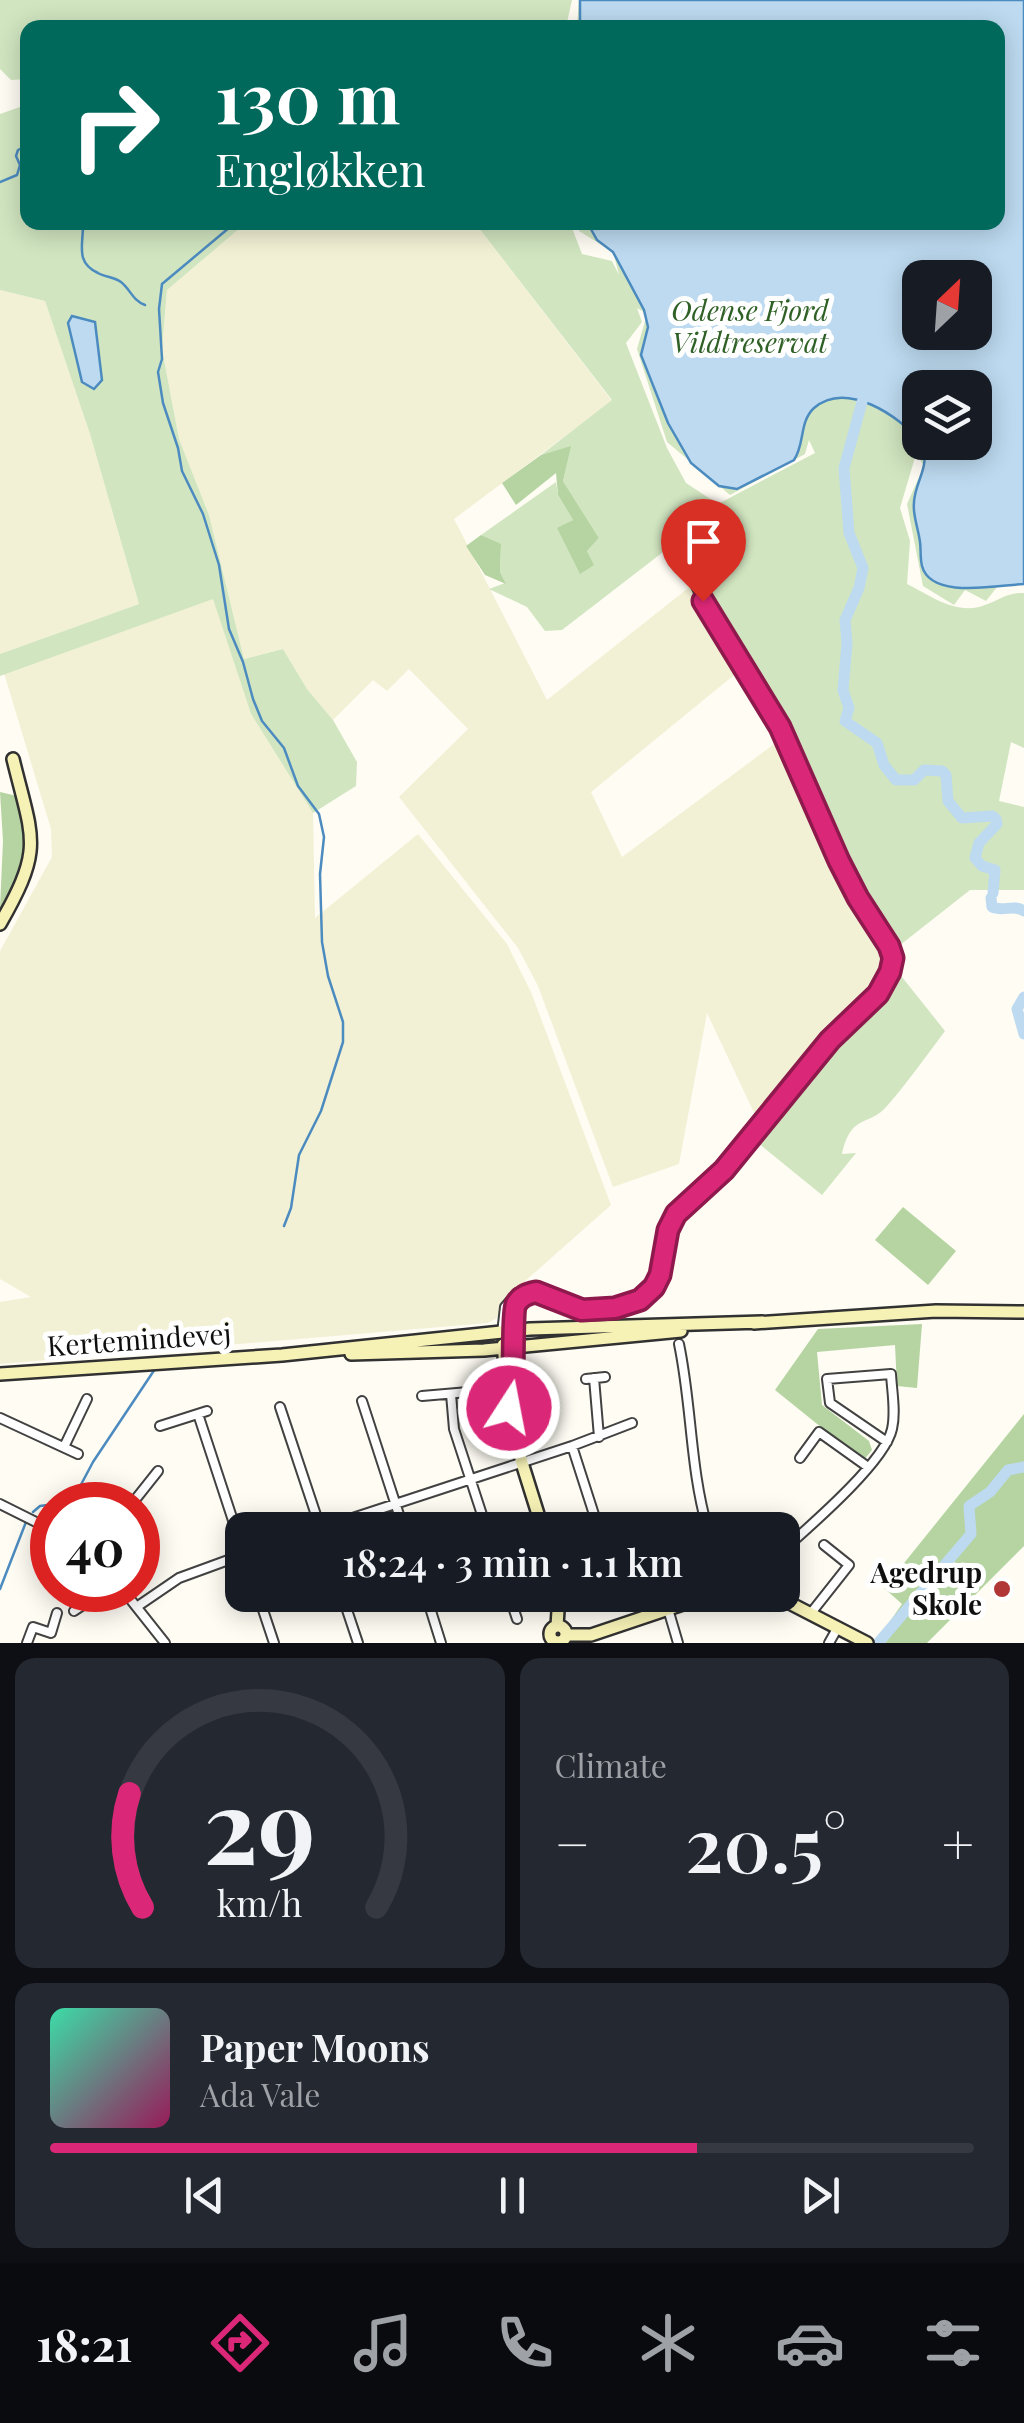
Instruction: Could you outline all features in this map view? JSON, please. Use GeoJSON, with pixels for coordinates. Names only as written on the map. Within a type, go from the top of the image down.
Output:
{"type":"FeatureCollection","features":[{"type":"Feature","properties":{"kind":"main road"},"geometry":{"type":"LineString","coordinates":[[0,924],[24,881],[32,847],[30,819],[14,760]]}},
{"type":"Feature","properties":{"kind":"main road","name":"Kertemindevej"},"geometry":{"type":"LineString","coordinates":[[0,1374],[936,1311],[1024,1312]]}},
{"type":"Feature","properties":{"kind":"main road","name":"Kertemindevej"},"geometry":{"type":"LineString","coordinates":[[282,1355],[372,1354],[666,1324],[762,1322]]}},
{"type":"Feature","properties":{"kind":"main road"},"geometry":{"type":"LineString","coordinates":[[509,1340],[512,1415],[537,1512]]}},
{"type":"Feature","properties":{"kind":"main road"},"geometry":{"type":"LineString","coordinates":[[800,1608],[841,1634],[867,1643]]}},
{"type":"Feature","properties":{"kind":"main road"},"geometry":{"type":"LineString","coordinates":[[548,1641],[558,1642],[570,1635],[657,1612]]}},
{"type":"Feature","properties":{"kind":"street"},"geometry":{"type":"LineString","coordinates":[[509,1340],[502,1314],[508,1301],[518,1293],[536,1292],[572,1307],[594,1310],[629,1305],[650,1290],[660,1275],[668,1230],[676,1214],[724,1170],[830,1040],[878,994],[893,958],[884,935],[839,861],[780,727],[716,626],[678,550]]}},
{"type":"Feature","properties":{"kind":"street"},"geometry":{"type":"LineString","coordinates":[[680,1344],[703,1512]]}},
{"type":"Feature","properties":{"kind":"street"},"geometry":{"type":"LineString","coordinates":[[800,1534],[868,1468],[887,1442],[894,1420],[891,1374],[827,1379],[830,1403],[887,1442]]}},
{"type":"Feature","properties":{"kind":"street"},"geometry":{"type":"LineString","coordinates":[[598,1437],[590,1379],[604,1377]]}},
{"type":"Feature","properties":{"kind":"street"},"geometry":{"type":"LineString","coordinates":[[422,1396],[480,1391]]}},
{"type":"Feature","properties":{"kind":"street"},"geometry":{"type":"LineString","coordinates":[[451,1394],[454,1429],[481,1512]]}},
{"type":"Feature","properties":{"kind":"street"},"geometry":{"type":"LineString","coordinates":[[64,1448],[86,1398]]}},
{"type":"Feature","properties":{"kind":"street"},"geometry":{"type":"LineString","coordinates":[[362,1400],[398,1512]]}},
{"type":"Feature","properties":{"kind":"street"},"geometry":{"type":"LineString","coordinates":[[280,1407],[313,1512]]}},
{"type":"Feature","properties":{"kind":"street"},"geometry":{"type":"LineString","coordinates":[[160,1426],[203,1412],[231,1512]]}},
{"type":"Feature","properties":{"kind":"street"},"geometry":{"type":"LineString","coordinates":[[0,1418],[78,1454]]}},
{"type":"Feature","properties":{"kind":"street"},"geometry":{"type":"LineString","coordinates":[[372,1512],[632,1423]]}},
{"type":"Feature","properties":{"kind":"street"},"geometry":{"type":"LineString","coordinates":[[800,1458],[819,1432],[868,1468]]}},
{"type":"Feature","properties":{"kind":"street"},"geometry":{"type":"LineString","coordinates":[[572,1446],[593,1512]]}},
{"type":"Feature","properties":{"kind":"street"},"geometry":{"type":"LineString","coordinates":[[150,1482],[158,1472]]}},
{"type":"Feature","properties":{"kind":"street"},"geometry":{"type":"LineString","coordinates":[[0,1504],[30,1519]]}},
{"type":"Feature","properties":{"kind":"street"},"geometry":{"type":"LineString","coordinates":[[810,1613],[849,1565],[824,1545]]}},
{"type":"Feature","properties":{"kind":"street"},"geometry":{"type":"LineString","coordinates":[[160,1591],[179,1578],[225,1558]]}},
{"type":"Feature","properties":{"kind":"street"},"geometry":{"type":"LineString","coordinates":[[142,1612],[165,1643]]}},
{"type":"Feature","properties":{"kind":"street"},"geometry":{"type":"LineString","coordinates":[[264,1612],[274,1643]]}},
{"type":"Feature","properties":{"kind":"street"},"geometry":{"type":"LineString","coordinates":[[348,1612],[358,1643]]}},
{"type":"Feature","properties":{"kind":"street"},"geometry":{"type":"LineString","coordinates":[[433,1612],[445,1643]]}},
{"type":"Feature","properties":{"kind":"street"},"geometry":{"type":"LineString","coordinates":[[517,1612],[517,1620]]}},
{"type":"Feature","properties":{"kind":"street"},"geometry":{"type":"LineString","coordinates":[[669,1612],[678,1643]]}},
{"type":"Feature","properties":{"kind":"street"},"geometry":{"type":"LineString","coordinates":[[27,1643],[33,1627],[50,1633],[57,1613]]}},
{"type":"Feature","properties":{"kind":"street"},"geometry":{"type":"LineString","coordinates":[[830,1643],[841,1634]]}},
{"type":"Feature","properties":{"kind":"green space"},"geometry":{"type":"Polygon","coordinates":[[[0,0],[572,0],[568,20],[20,20],[20,79],[11,80],[0,69],[0,0]]]}},
{"type":"Feature","properties":{"kind":"green space"},"geometry":{"type":"Polygon","coordinates":[[[579,0],[1024,0],[1001,582],[986,601],[965,590],[954,605],[923,586],[907,504],[924,466],[920,460],[992,460],[992,370],[902,370],[902,460],[914,460],[900,508],[910,541],[907,584],[944,603],[964,608],[1024,593],[1024,748],[1011,742],[999,801],[1024,807],[1024,890],[970,890],[895,949],[845,863],[783,723],[680,545],[667,549],[562,630],[545,631],[527,607],[489,589],[505,583],[500,572],[501,545],[481,535],[556,482],[558,495],[573,520],[558,529],[580,573],[593,565],[587,551],[599,538],[563,481],[570,447],[541,455],[612,400],[480,230],[573,230],[582,254],[612,261],[619,275],[613,252],[579,230],[1005,230],[1005,20],[578,20],[579,0]],[[637,308],[642,322],[626,343],[667,448],[686,483],[718,504],[815,453],[809,440],[805,454],[730,495],[667,442],[637,349],[647,314],[637,308]]]}},
{"type":"Feature","properties":{"kind":"green space"},"geometry":{"type":"Polygon","coordinates":[[[20,107],[20,230],[238,230],[167,290],[162,349],[179,439],[209,515],[244,659],[283,649],[357,762],[356,786],[313,813],[251,714],[213,599],[0,676],[0,654],[139,604],[90,434],[45,301],[0,290],[0,114],[20,107]]]}},
{"type":"Feature","properties":{"kind":"green space"},"geometry":{"type":"Polygon","coordinates":[[[238,230],[480,230],[612,401],[454,519],[547,700],[692,585],[739,671],[591,792],[622,857],[781,739],[832,859],[880,943],[883,956],[861,1006],[814,1049],[758,1121],[707,1013],[679,1164],[613,1187],[538,986],[518,948],[399,797],[468,729],[409,669],[387,691],[373,680],[333,720],[307,689],[283,649],[244,659],[209,515],[179,439],[162,349],[167,290],[238,230]]]}},
{"type":"Feature","properties":{"kind":"green space"},"geometry":{"type":"Polygon","coordinates":[[[0,290],[45,301],[90,434],[139,604],[0,654],[0,290]]]}},
{"type":"Feature","properties":{"kind":"green space"},"geometry":{"type":"Polygon","coordinates":[[[571,446],[563,481],[599,538],[587,551],[594,565],[580,574],[557,528],[573,520],[558,495],[556,473],[516,505],[502,483],[541,455],[571,446]]]}},
{"type":"Feature","properties":{"kind":"green space"},"geometry":{"type":"Polygon","coordinates":[[[481,535],[501,544],[500,572],[506,584],[485,575],[466,546],[481,535]]]}},
{"type":"Feature","properties":{"kind":"green space"},"geometry":{"type":"Polygon","coordinates":[[[213,598],[251,714],[313,813],[315,918],[418,834],[507,944],[531,992],[611,1205],[506,1298],[497,1318],[488,1323],[0,1364],[0,1302],[31,1297],[0,1279],[0,951],[52,857],[51,829],[4,673],[213,598]]]}},
{"type":"Feature","properties":{"kind":"green space"},"geometry":{"type":"Polygon","coordinates":[[[0,792],[17,796],[24,842],[21,866],[0,908],[3,841],[0,792]]]}},
{"type":"Feature","properties":{"kind":"green space"},"geometry":{"type":"Polygon","coordinates":[[[894,967],[945,1031],[887,1106],[850,1132],[842,1154],[856,1153],[822,1195],[752,1138],[815,1058],[875,1002],[894,967]]]}},
{"type":"Feature","properties":{"kind":"green space"},"geometry":{"type":"Polygon","coordinates":[[[903,1207],[956,1251],[928,1285],[875,1240],[903,1207]]]}},
{"type":"Feature","properties":{"kind":"green space"},"geometry":{"type":"Polygon","coordinates":[[[922,1324],[917,1388],[897,1386],[895,1345],[817,1352],[822,1405],[869,1441],[872,1450],[863,1461],[775,1390],[818,1329],[922,1324]]]}},
{"type":"Feature","properties":{"kind":"green space"},"geometry":{"type":"Polygon","coordinates":[[[1024,1414],[1024,1546],[927,1643],[877,1640],[902,1604],[884,1588],[1024,1414]]]}},
{"type":"Feature","properties":{"kind":"water","name":"Odense Fjord Vildtreservat"},"geometry":{"type":"Polygon","coordinates":[[[580,0],[1024,0],[1024,584],[951,587],[928,577],[921,563],[914,507],[924,460],[992,460],[992,370],[902,370],[902,424],[886,412],[856,400],[827,400],[809,414],[794,460],[737,489],[719,486],[691,463],[668,423],[641,355],[648,327],[644,310],[613,252],[597,240],[591,230],[1005,230],[1005,20],[580,20],[580,0]]]}},
{"type":"Feature","properties":{"kind":"water"},"geometry":{"type":"Polygon","coordinates":[[[72,316],[95,322],[102,380],[94,389],[82,382],[68,323],[72,316]]]}},
{"type":"Feature","properties":{"kind":"waterway"},"geometry":{"type":"LineString","coordinates":[[20,149],[16,156],[20,165]]}},
{"type":"Feature","properties":{"kind":"waterway"},"geometry":{"type":"LineString","coordinates":[[0,182],[17,175],[20,165]]}},
{"type":"Feature","properties":{"kind":"waterway"},"geometry":{"type":"LineString","coordinates":[[83,230],[86,263],[98,273],[121,282],[145,305]]}},
{"type":"Feature","properties":{"kind":"waterway"},"geometry":{"type":"LineString","coordinates":[[226,230],[162,284],[162,359],[158,372],[182,471],[203,514],[219,565],[229,629],[253,699],[262,721],[284,748],[298,786],[319,814],[324,837],[320,874],[322,942],[343,1022],[343,1042],[321,1111],[299,1155],[291,1208],[284,1226]]}},
{"type":"Feature","properties":{"kind":"waterway"},"geometry":{"type":"LineString","coordinates":[[862,402],[844,468],[849,533],[863,568],[845,620],[843,690],[849,708],[845,721],[877,743],[884,765],[896,780],[914,780],[924,770],[942,771],[946,775],[948,801],[962,818],[996,819],[997,824],[979,843],[975,858],[982,866],[995,870],[993,893]]}},
{"type":"Feature","properties":{"kind":"waterway"},"geometry":{"type":"LineString","coordinates":[[991,898],[992,907],[1024,911]]}},
{"type":"Feature","properties":{"kind":"waterway"},"geometry":{"type":"LineString","coordinates":[[1024,997],[1017,1009],[1024,1034]]}},
{"type":"Feature","properties":{"kind":"waterway"},"geometry":{"type":"LineString","coordinates":[[82,1482],[155,1369]]}},
{"type":"Feature","properties":{"kind":"waterway"},"geometry":{"type":"LineString","coordinates":[[879,1642],[971,1534],[969,1506],[990,1492],[1008,1470],[1024,1467]]}},
{"type":"Feature","properties":{"kind":"waterway"},"geometry":{"type":"LineString","coordinates":[[0,1589],[26,1522]]}},
{"type":"Feature","properties":{"kind":"place","name":"Agedrup Skole"},"geometry":{"type":"Point","coordinates":[1002,1589]}},
{"type":"Feature","properties":{"kind":"route"},"geometry":{"type":"LineString","coordinates":[[509,1408],[512,1415],[516,1372],[513,1313],[520,1299],[536,1292],[582,1310],[615,1308],[640,1300],[660,1275],[670,1222],[676,1214],[724,1170],[830,1040],[878,994],[890,972],[893,958],[889,946],[839,861],[780,727],[703,601]]}}]}
